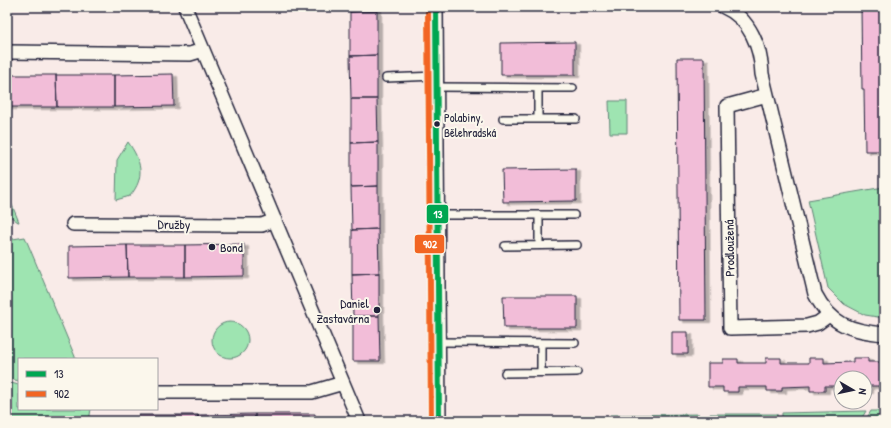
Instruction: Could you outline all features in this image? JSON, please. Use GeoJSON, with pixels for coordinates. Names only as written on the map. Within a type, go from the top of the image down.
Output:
{"type":"FeatureCollection","features":[{"type":"Feature","properties":{"kind":"street"},"geometry":{"type":"LineString","coordinates":[[185,7],[359,421]]}},
{"type":"Feature","properties":{"kind":"street"},"geometry":{"type":"LineString","coordinates":[[436,7],[439,421]]}},
{"type":"Feature","properties":{"kind":"street"},"geometry":{"type":"LineString","coordinates":[[732,9],[750,31],[757,46],[767,95],[813,289],[819,302],[829,315],[848,328],[884,334]]}},
{"type":"Feature","properties":{"kind":"street"},"geometry":{"type":"LineString","coordinates":[[7,52],[190,54],[203,50]]}},
{"type":"Feature","properties":{"kind":"street","name":"Prodloužená"},"geometry":{"type":"LineString","coordinates":[[767,95],[728,106],[730,328],[806,326],[818,323],[829,315]]}},
{"type":"Feature","properties":{"kind":"street","name":"Družby"},"geometry":{"type":"LineString","coordinates":[[73,224],[262,225],[275,220]]}},
{"type":"Feature","properties":{"kind":"street"},"geometry":{"type":"LineString","coordinates":[[158,392],[312,392],[343,383]]}},
{"type":"Feature","properties":{"kind":"lane"},"geometry":{"type":"LineString","coordinates":[[386,78],[538,88],[573,88]]}},
{"type":"Feature","properties":{"kind":"lane"},"geometry":{"type":"LineString","coordinates":[[538,88],[538,119]]}},
{"type":"Feature","properties":{"kind":"lane"},"geometry":{"type":"LineString","coordinates":[[503,119],[576,119]]}},
{"type":"Feature","properties":{"kind":"lane"},"geometry":{"type":"LineString","coordinates":[[437,215],[574,215]]}},
{"type":"Feature","properties":{"kind":"lane"},"geometry":{"type":"LineString","coordinates":[[539,215],[539,245]]}},
{"type":"Feature","properties":{"kind":"lane"},"geometry":{"type":"LineString","coordinates":[[505,246],[577,245]]}},
{"type":"Feature","properties":{"kind":"lane"},"geometry":{"type":"LineString","coordinates":[[438,342],[575,343]]}},
{"type":"Feature","properties":{"kind":"lane"},"geometry":{"type":"LineString","coordinates":[[541,343],[541,372]]}},
{"type":"Feature","properties":{"kind":"lane"},"geometry":{"type":"LineString","coordinates":[[505,373],[577,372]]}},
{"type":"Feature","properties":{"kind":"green space"},"geometry":{"type":"Polygon","coordinates":[[[609,101],[627,101],[627,133],[610,133],[609,101]]]}},
{"type":"Feature","properties":{"kind":"green space"},"geometry":{"type":"Polygon","coordinates":[[[128,142],[139,162],[140,175],[135,189],[130,196],[116,200],[117,160],[128,142]]]}},
{"type":"Feature","properties":{"kind":"green space"},"geometry":{"type":"Polygon","coordinates":[[[884,187],[884,318],[865,315],[844,304],[828,288],[808,200],[884,187]]]}},
{"type":"Feature","properties":{"kind":"green space"},"geometry":{"type":"Polygon","coordinates":[[[7,193],[19,222],[7,214],[7,193]]]}},
{"type":"Feature","properties":{"kind":"green space"},"geometry":{"type":"Polygon","coordinates":[[[25,237],[76,358],[18,358],[18,381],[7,378],[7,240],[25,237]]]}},
{"type":"Feature","properties":{"kind":"green space"},"geometry":{"type":"Polygon","coordinates":[[[233,322],[243,327],[247,333],[247,347],[243,353],[237,357],[227,358],[217,353],[213,347],[212,337],[217,327],[223,323],[233,322]]]}},
{"type":"Feature","properties":{"kind":"green space"},"geometry":{"type":"Polygon","coordinates":[[[7,382],[18,385],[18,410],[91,410],[89,421],[7,421],[7,382]]]}},
{"type":"Feature","properties":{"kind":"green space"},"geometry":{"type":"Polygon","coordinates":[[[866,411],[860,421],[782,421],[782,413],[866,411]]]}},
{"type":"Feature","properties":{"kind":"green space"},"geometry":{"type":"Polygon","coordinates":[[[871,411],[884,411],[884,421],[865,421],[871,411]]]}},
{"type":"Feature","properties":{"kind":"green space"},"geometry":{"type":"Polygon","coordinates":[[[699,414],[691,421],[610,421],[610,415],[699,414]]]}},
{"type":"Feature","properties":{"kind":"green space"},"geometry":{"type":"Polygon","coordinates":[[[710,414],[777,414],[777,421],[713,421],[710,414]]]}},
{"type":"Feature","properties":{"kind":"building"},"geometry":{"type":"Polygon","coordinates":[[[350,7],[377,7],[377,11],[350,12],[350,7]]]}},
{"type":"Feature","properties":{"kind":"building"},"geometry":{"type":"Polygon","coordinates":[[[861,7],[884,7],[884,151],[865,151],[864,89],[862,89],[861,7]]]}},
{"type":"Feature","properties":{"kind":"building"},"geometry":{"type":"Polygon","coordinates":[[[377,11],[377,55],[350,56],[350,12],[377,11]]]}},
{"type":"Feature","properties":{"kind":"building"},"geometry":{"type":"Polygon","coordinates":[[[575,42],[575,75],[501,75],[501,43],[575,42]]]}},
{"type":"Feature","properties":{"kind":"building"},"geometry":{"type":"Polygon","coordinates":[[[377,55],[377,99],[351,99],[350,56],[377,55]]]}},
{"type":"Feature","properties":{"kind":"building"},"geometry":{"type":"Polygon","coordinates":[[[677,58],[704,58],[706,320],[679,320],[677,58]]]}},
{"type":"Feature","properties":{"kind":"building"},"geometry":{"type":"Polygon","coordinates":[[[173,74],[174,106],[114,107],[114,75],[173,74]]]}},
{"type":"Feature","properties":{"kind":"building"},"geometry":{"type":"Polygon","coordinates":[[[7,75],[56,75],[57,107],[7,107],[7,75]]]}},
{"type":"Feature","properties":{"kind":"building"},"geometry":{"type":"Polygon","coordinates":[[[56,75],[114,75],[114,107],[57,107],[56,75]]]}},
{"type":"Feature","properties":{"kind":"building"},"geometry":{"type":"Polygon","coordinates":[[[351,99],[377,99],[378,142],[351,143],[351,99]]]}},
{"type":"Feature","properties":{"kind":"building"},"geometry":{"type":"Polygon","coordinates":[[[378,142],[378,186],[351,187],[351,143],[378,142]]]}},
{"type":"Feature","properties":{"kind":"building"},"geometry":{"type":"Polygon","coordinates":[[[576,169],[576,201],[503,202],[502,170],[576,169]]]}},
{"type":"Feature","properties":{"kind":"building"},"geometry":{"type":"Polygon","coordinates":[[[378,186],[378,229],[352,230],[351,187],[378,186]]]}},
{"type":"Feature","properties":{"kind":"building"},"geometry":{"type":"Polygon","coordinates":[[[378,229],[379,273],[352,274],[352,230],[378,229]]]}},
{"type":"Feature","properties":{"kind":"building"},"geometry":{"type":"Polygon","coordinates":[[[244,244],[244,276],[185,277],[185,245],[244,244]]]}},
{"type":"Feature","properties":{"kind":"building"},"geometry":{"type":"Polygon","coordinates":[[[127,245],[128,277],[69,278],[69,246],[127,245]]]}},
{"type":"Feature","properties":{"kind":"building"},"geometry":{"type":"Polygon","coordinates":[[[127,245],[185,245],[185,277],[128,277],[127,245]]]}},
{"type":"Feature","properties":{"kind":"building"},"geometry":{"type":"Polygon","coordinates":[[[379,273],[379,316],[353,316],[352,274],[379,273]]]}},
{"type":"Feature","properties":{"kind":"building"},"geometry":{"type":"Polygon","coordinates":[[[503,296],[577,296],[577,328],[504,328],[503,296]]]}},
{"type":"Feature","properties":{"kind":"building"},"geometry":{"type":"Polygon","coordinates":[[[353,316],[379,316],[380,361],[353,361],[353,316]]]}},
{"type":"Feature","properties":{"kind":"building"},"geometry":{"type":"Polygon","coordinates":[[[672,332],[688,332],[688,354],[672,354],[672,332]]]}},
{"type":"Feature","properties":{"kind":"building"},"geometry":{"type":"Polygon","coordinates":[[[766,358],[781,358],[781,363],[809,363],[809,358],[824,358],[824,363],[853,362],[853,358],[868,358],[868,362],[884,362],[884,386],[873,386],[873,370],[833,370],[833,386],[825,386],[825,391],[810,391],[810,386],[782,387],[782,391],[767,391],[767,387],[738,387],[738,392],[723,392],[723,387],[708,387],[708,363],[723,363],[723,359],[738,359],[738,363],[766,363],[766,358]]]}},
{"type":"Feature","properties":{"kind":"building"},"geometry":{"type":"Polygon","coordinates":[[[255,414],[315,414],[315,421],[255,421],[255,414]]]}},
{"type":"Feature","properties":{"kind":"building"},"geometry":{"type":"Polygon","coordinates":[[[255,414],[255,421],[198,421],[198,415],[255,414]]]}},
{"type":"Feature","properties":{"kind":"building"},"geometry":{"type":"Polygon","coordinates":[[[139,415],[198,415],[198,421],[140,421],[139,415]]]}},
{"type":"Feature","properties":{"kind":"transit line","name":"902"},"geometry":{"type":"LineString","coordinates":[[428,7],[431,421]]}},
{"type":"Feature","properties":{"kind":"transit line","name":"13"},"geometry":{"type":"LineString","coordinates":[[436,7],[439,421]]}},
{"type":"Feature","properties":{"kind":"place","name":"Polabiny, Bělehradská"},"geometry":{"type":"Point","coordinates":[437,124]}},
{"type":"Feature","properties":{"kind":"place","name":"Bond"},"geometry":{"type":"Point","coordinates":[212,247]}},
{"type":"Feature","properties":{"kind":"place","name":"Daniel Zastavárna"},"geometry":{"type":"Point","coordinates":[377,310]}}]}
